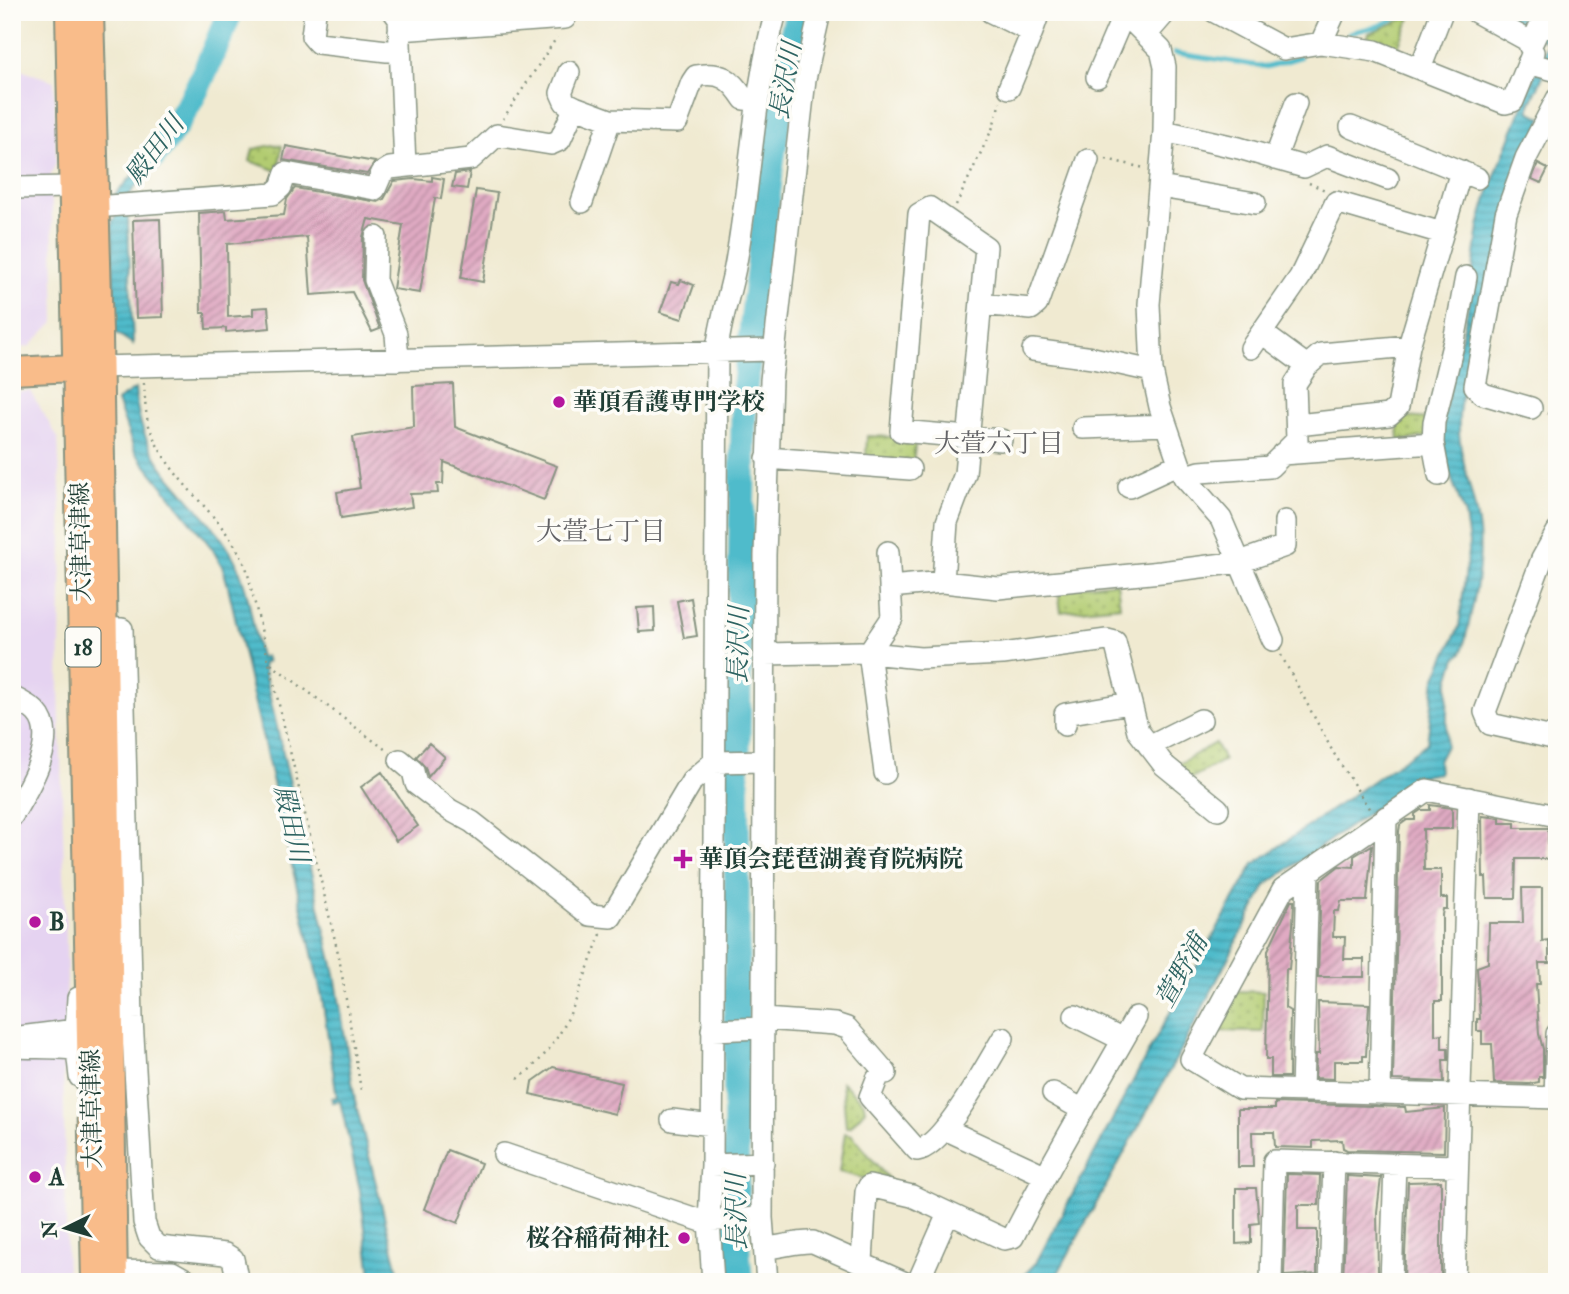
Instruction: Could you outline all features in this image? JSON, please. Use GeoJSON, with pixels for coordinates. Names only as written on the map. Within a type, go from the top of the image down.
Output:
{"type":"FeatureCollection","features":[{"type":"Feature","properties":{"kind":"main road","name":"大津草津線"},"geometry":{"type":"LineString","coordinates":[[69,12],[73,187],[88,368],[89,635],[104,1275]]}},
{"type":"Feature","properties":{"kind":"main road","name":"大津草津線"},"geometry":{"type":"LineString","coordinates":[[88,368],[111,206],[90,12]]}},
{"type":"Feature","properties":{"kind":"main road"},"geometry":{"type":"LineString","coordinates":[[12,370],[88,368]]}},
{"type":"Feature","properties":{"kind":"street"},"geometry":{"type":"LineString","coordinates":[[315,12],[312,36],[318,43],[387,51],[398,31],[437,20],[567,15]]}},
{"type":"Feature","properties":{"kind":"street"},"geometry":{"type":"LineString","coordinates":[[713,1282],[717,1165],[712,1125],[720,317],[736,263],[758,100],[776,12]]}},
{"type":"Feature","properties":{"kind":"street"},"geometry":{"type":"LineString","coordinates":[[767,1282],[765,1248],[758,1218],[761,1025],[760,761],[765,654],[770,350],[806,79],[820,12]]}},
{"type":"Feature","properties":{"kind":"street"},"geometry":{"type":"LineString","coordinates":[[991,12],[1035,22],[1009,88]]}},
{"type":"Feature","properties":{"kind":"street"},"geometry":{"type":"LineString","coordinates":[[1146,35],[1166,12]]}},
{"type":"Feature","properties":{"kind":"street"},"geometry":{"type":"LineString","coordinates":[[1215,12],[1284,49],[1321,43],[1376,51],[1505,103],[1513,101],[1543,49],[1476,12]]}},
{"type":"Feature","properties":{"kind":"street"},"geometry":{"type":"LineString","coordinates":[[1321,43],[1335,12]]}},
{"type":"Feature","properties":{"kind":"street"},"geometry":{"type":"LineString","coordinates":[[1420,69],[1442,12]]}},
{"type":"Feature","properties":{"kind":"street"},"geometry":{"type":"LineString","coordinates":[[1097,77],[1124,13],[1161,50],[1165,66],[1164,131],[1149,304],[1152,371],[1166,425],[1182,471],[1221,519],[1273,640]]}},
{"type":"Feature","properties":{"kind":"street"},"geometry":{"type":"LineString","coordinates":[[398,31],[405,166]]}},
{"type":"Feature","properties":{"kind":"street"},"geometry":{"type":"LineString","coordinates":[[569,72],[561,93],[565,102],[610,120],[677,122],[696,76],[709,74],[722,75],[733,82],[744,99],[758,100]]}},
{"type":"Feature","properties":{"kind":"street"},"geometry":{"type":"LineString","coordinates":[[1275,159],[1296,103]]}},
{"type":"Feature","properties":{"kind":"street"},"geometry":{"type":"LineString","coordinates":[[111,206],[273,194],[281,187],[286,173],[375,189],[382,173],[390,168],[471,159],[497,135],[551,144],[561,140],[575,107]]}},
{"type":"Feature","properties":{"kind":"street"},"geometry":{"type":"LineString","coordinates":[[1531,408],[1483,394],[1475,386],[1506,214],[1514,188],[1550,114]]}},
{"type":"Feature","properties":{"kind":"street"},"geometry":{"type":"LineString","coordinates":[[582,202],[610,120]]}},
{"type":"Feature","properties":{"kind":"street"},"geometry":{"type":"LineString","coordinates":[[1297,425],[1389,415],[1398,407],[1409,346],[1442,233],[1469,174],[1351,127]]}},
{"type":"Feature","properties":{"kind":"street"},"geometry":{"type":"LineString","coordinates":[[1164,131],[1304,167],[1327,156],[1388,178]]}},
{"type":"Feature","properties":{"kind":"street"},"geometry":{"type":"LineString","coordinates":[[981,304],[1031,309],[1037,304],[1088,160]]}},
{"type":"Feature","properties":{"kind":"street"},"geometry":{"type":"LineString","coordinates":[[1160,179],[1255,203]]}},
{"type":"Feature","properties":{"kind":"street"},"geometry":{"type":"LineString","coordinates":[[12,188],[73,187]]}},
{"type":"Feature","properties":{"kind":"street"},"geometry":{"type":"LineString","coordinates":[[1307,366],[1256,340],[1300,277],[1336,202],[1442,233]]}},
{"type":"Feature","properties":{"kind":"street"},"geometry":{"type":"LineString","coordinates":[[943,582],[947,522],[965,474],[969,437],[986,247],[930,208],[919,214],[901,431],[969,437],[1001,440]]}},
{"type":"Feature","properties":{"kind":"street"},"geometry":{"type":"LineString","coordinates":[[376,237],[375,280],[396,334],[398,360]]}},
{"type":"Feature","properties":{"kind":"street"},"geometry":{"type":"LineString","coordinates":[[1440,475],[1433,443],[1434,422],[1454,341],[1465,277]]}},
{"type":"Feature","properties":{"kind":"street"},"geometry":{"type":"LineString","coordinates":[[1129,487],[1182,471],[1270,467],[1297,440],[1295,384],[1307,366],[1321,354],[1409,346]]}},
{"type":"Feature","properties":{"kind":"street"},"geometry":{"type":"LineString","coordinates":[[88,368],[770,350]]}},
{"type":"Feature","properties":{"kind":"street"},"geometry":{"type":"LineString","coordinates":[[1033,351],[1093,358],[1152,371]]}},
{"type":"Feature","properties":{"kind":"street"},"geometry":{"type":"LineString","coordinates":[[1083,428],[1166,425]]}},
{"type":"Feature","properties":{"kind":"street"},"geometry":{"type":"LineString","coordinates":[[1282,454],[1433,443]]}},
{"type":"Feature","properties":{"kind":"street"},"geometry":{"type":"LineString","coordinates":[[768,458],[910,469]]}},
{"type":"Feature","properties":{"kind":"street"},"geometry":{"type":"LineString","coordinates":[[891,587],[943,582],[998,588],[1240,562],[1285,546],[1285,521]]}},
{"type":"Feature","properties":{"kind":"street"},"geometry":{"type":"LineString","coordinates":[[1557,532],[1549,561],[1485,712],[1490,724],[1557,739]]}},
{"type":"Feature","properties":{"kind":"street"},"geometry":{"type":"LineString","coordinates":[[885,773],[869,653],[892,618],[888,552]]}},
{"type":"Feature","properties":{"kind":"street"},"geometry":{"type":"LineString","coordinates":[[12,1038],[67,1032],[76,1030],[78,1024],[74,724],[89,635],[122,629],[132,1019],[145,1222],[149,1237],[159,1247],[225,1254],[233,1259],[238,1282]]}},
{"type":"Feature","properties":{"kind":"street"},"geometry":{"type":"LineString","coordinates":[[765,654],[869,653],[920,658],[1003,654],[1107,639],[1115,642],[1138,731],[1164,765],[1218,809]]}},
{"type":"Feature","properties":{"kind":"street"},"geometry":{"type":"LineString","coordinates":[[12,697],[37,713],[42,738],[39,770],[12,816]]}},
{"type":"Feature","properties":{"kind":"street"},"geometry":{"type":"LineString","coordinates":[[1065,725],[1065,715],[1130,703]]}},
{"type":"Feature","properties":{"kind":"street"},"geometry":{"type":"LineString","coordinates":[[1149,746],[1201,720]]}},
{"type":"Feature","properties":{"kind":"street"},"geometry":{"type":"LineString","coordinates":[[400,760],[413,771],[416,784],[513,853],[590,915],[611,917],[692,781],[716,762],[760,761]]}},
{"type":"Feature","properties":{"kind":"street"},"geometry":{"type":"LineString","coordinates":[[1557,816],[1427,790],[1380,816],[1283,889],[1191,1059],[1240,1089],[1556,1098],[1557,1034]]}},
{"type":"Feature","properties":{"kind":"street"},"geometry":{"type":"LineString","coordinates":[[1454,1282],[1469,798]]}},
{"type":"Feature","properties":{"kind":"street"},"geometry":{"type":"LineString","coordinates":[[1380,816],[1380,1094]]}},
{"type":"Feature","properties":{"kind":"street"},"geometry":{"type":"LineString","coordinates":[[1302,1091],[1308,872]]}},
{"type":"Feature","properties":{"kind":"street"},"geometry":{"type":"LineString","coordinates":[[1075,1016],[1123,1040]]}},
{"type":"Feature","properties":{"kind":"street"},"geometry":{"type":"LineString","coordinates":[[862,1262],[866,1192],[869,1186],[912,1196],[1004,1239],[1013,1237],[1044,1175],[1136,1017]]}},
{"type":"Feature","properties":{"kind":"street"},"geometry":{"type":"LineString","coordinates":[[715,1029],[835,1024],[847,1028],[881,1076],[870,1097],[917,1150],[925,1149],[945,1129],[1003,1038]]}},
{"type":"Feature","properties":{"kind":"street"},"geometry":{"type":"LineString","coordinates":[[12,1046],[77,1051],[84,1235],[104,1275],[172,1272],[190,1282]]}},
{"type":"Feature","properties":{"kind":"street"},"geometry":{"type":"LineString","coordinates":[[1054,1093],[1083,1110]]}},
{"type":"Feature","properties":{"kind":"street"},"geometry":{"type":"LineString","coordinates":[[672,1120],[712,1125]]}},
{"type":"Feature","properties":{"kind":"street"},"geometry":{"type":"LineString","coordinates":[[945,1129],[1044,1175]]}},
{"type":"Feature","properties":{"kind":"street"},"geometry":{"type":"LineString","coordinates":[[504,1154],[702,1222],[758,1218]]}},
{"type":"Feature","properties":{"kind":"street"},"geometry":{"type":"LineString","coordinates":[[1271,1282],[1274,1161],[1457,1166]]}},
{"type":"Feature","properties":{"kind":"street"},"geometry":{"type":"LineString","coordinates":[[1330,1282],[1334,1162]]}},
{"type":"Feature","properties":{"kind":"street"},"geometry":{"type":"LineString","coordinates":[[717,1165],[760,1163]]}},
{"type":"Feature","properties":{"kind":"street"},"geometry":{"type":"LineString","coordinates":[[1391,1282],[1395,1164]]}},
{"type":"Feature","properties":{"kind":"street"},"geometry":{"type":"LineString","coordinates":[[918,1282],[948,1214]]}},
{"type":"Feature","properties":{"kind":"street"},"geometry":{"type":"LineString","coordinates":[[765,1248],[787,1247],[800,1241],[813,1242],[903,1282]]}},
{"type":"Feature","properties":{"kind":"path"},"geometry":{"type":"LineString","coordinates":[[497,135],[500,124],[551,50],[567,15]]}},
{"type":"Feature","properties":{"kind":"path"},"geometry":{"type":"LineString","coordinates":[[948,220],[993,127],[1001,98],[1009,88]]}},
{"type":"Feature","properties":{"kind":"path"},"geometry":{"type":"LineString","coordinates":[[1088,160],[1102,159],[1160,179]]}},
{"type":"Feature","properties":{"kind":"path"},"geometry":{"type":"LineString","coordinates":[[1304,167],[1308,175],[1306,182],[1333,194],[1336,202]]}},
{"type":"Feature","properties":{"kind":"path"},"geometry":{"type":"LineString","coordinates":[[142,367],[149,427],[154,440],[239,548],[271,664],[340,957],[361,1090]]}},
{"type":"Feature","properties":{"kind":"path"},"geometry":{"type":"LineString","coordinates":[[1273,640],[1357,791],[1380,816]]}},
{"type":"Feature","properties":{"kind":"path"},"geometry":{"type":"LineString","coordinates":[[271,664],[400,760]]}},
{"type":"Feature","properties":{"kind":"path"},"geometry":{"type":"LineString","coordinates":[[517,1079],[538,1064],[560,1037],[611,917]]}},
{"type":"Feature","properties":{"kind":"shaded area"},"geometry":{"type":"Polygon","coordinates":[[[12,12],[15,12],[15,68],[54,81],[56,162],[51,174],[55,321],[30,346],[12,350],[12,12]]]}},
{"type":"Feature","properties":{"kind":"shaded area"},"geometry":{"type":"Polygon","coordinates":[[[30,391],[58,438],[62,540],[59,686],[67,978],[63,1065],[67,1282],[12,1282],[12,393],[30,391]]]}},
{"type":"Feature","properties":{"kind":"green space"},"geometry":{"type":"Polygon","coordinates":[[[1411,16],[1395,53],[1365,43],[1369,33],[1411,16]]]}},
{"type":"Feature","properties":{"kind":"green space"},"geometry":{"type":"Polygon","coordinates":[[[282,146],[278,171],[250,161],[253,149],[282,146]]]}},
{"type":"Feature","properties":{"kind":"green space"},"geometry":{"type":"Polygon","coordinates":[[[1405,417],[1430,419],[1431,436],[1399,441],[1398,421],[1405,417]]]}},
{"type":"Feature","properties":{"kind":"green space"},"geometry":{"type":"Polygon","coordinates":[[[867,436],[916,438],[913,463],[866,460],[867,436]]]}},
{"type":"Feature","properties":{"kind":"green space"},"geometry":{"type":"Polygon","coordinates":[[[1117,582],[1120,606],[1061,612],[1058,589],[1117,582]]]}},
{"type":"Feature","properties":{"kind":"green space"},"geometry":{"type":"Polygon","coordinates":[[[1215,743],[1224,760],[1188,780],[1177,765],[1215,743]]]}},
{"type":"Feature","properties":{"kind":"green space"},"geometry":{"type":"Polygon","coordinates":[[[1234,991],[1264,992],[1263,1032],[1215,1031],[1234,991]]]}},
{"type":"Feature","properties":{"kind":"green space"},"geometry":{"type":"Polygon","coordinates":[[[842,1082],[864,1103],[865,1110],[850,1127],[846,1127],[842,1082]]]}},
{"type":"Feature","properties":{"kind":"green space"},"geometry":{"type":"Polygon","coordinates":[[[845,1133],[852,1135],[894,1186],[839,1172],[845,1133]]]}},
{"type":"Feature","properties":{"kind":"water"},"geometry":{"type":"Polygon","coordinates":[[[1493,12],[1509,12],[1552,36],[1557,26],[1557,44],[1530,105],[1530,112],[1542,117],[1461,399],[1461,450],[1476,513],[1480,546],[1475,593],[1462,653],[1456,658],[1448,684],[1446,746],[1438,761],[1439,773],[1421,776],[1266,885],[1181,1050],[1053,1282],[1009,1282],[1020,1279],[1036,1263],[1158,1034],[1254,864],[1427,743],[1435,679],[1459,627],[1469,543],[1465,515],[1448,469],[1442,439],[1443,418],[1467,313],[1479,226],[1490,188],[1548,42],[1493,12]]]}},
{"type":"Feature","properties":{"kind":"water"},"geometry":{"type":"Polygon","coordinates":[[[173,131],[176,133],[127,198],[133,344],[115,332],[112,220],[115,219],[114,196],[173,131]]]}},
{"type":"Feature","properties":{"kind":"water"},"geometry":{"type":"Polygon","coordinates":[[[135,389],[139,418],[158,461],[216,531],[231,553],[242,577],[260,658],[265,656],[267,662],[262,664],[335,974],[355,1101],[399,1274],[412,1282],[372,1282],[360,1190],[340,1101],[332,1102],[332,1098],[337,1097],[322,997],[228,586],[223,568],[212,548],[135,452],[117,401],[135,389]]]}},
{"type":"Feature","properties":{"kind":"building"},"geometry":{"type":"Polygon","coordinates":[[[286,146],[375,162],[367,174],[283,160],[286,146]]]}},
{"type":"Feature","properties":{"kind":"building"},"geometry":{"type":"Polygon","coordinates":[[[1538,164],[1548,169],[1541,183],[1532,179],[1538,164]]]}},
{"type":"Feature","properties":{"kind":"building"},"geometry":{"type":"Polygon","coordinates":[[[470,172],[467,189],[452,187],[455,174],[470,172]]]}},
{"type":"Feature","properties":{"kind":"building"},"geometry":{"type":"Polygon","coordinates":[[[432,177],[444,179],[441,199],[435,198],[420,293],[393,289],[403,225],[368,219],[363,237],[362,280],[380,329],[372,332],[352,292],[311,295],[307,237],[227,244],[228,317],[253,315],[253,308],[268,307],[270,328],[226,332],[226,328],[206,329],[205,313],[201,313],[199,213],[226,211],[227,219],[284,215],[287,199],[295,188],[378,202],[384,199],[394,181],[432,181],[432,177]]]}},
{"type":"Feature","properties":{"kind":"building"},"geometry":{"type":"Polygon","coordinates":[[[476,190],[497,193],[483,282],[461,278],[476,190]]]}},
{"type":"Feature","properties":{"kind":"building"},"geometry":{"type":"Polygon","coordinates":[[[160,219],[163,317],[136,318],[133,220],[160,219]]]}},
{"type":"Feature","properties":{"kind":"building"},"geometry":{"type":"Polygon","coordinates":[[[681,280],[694,285],[682,319],[660,312],[671,282],[679,284],[681,280]]]}},
{"type":"Feature","properties":{"kind":"building"},"geometry":{"type":"Polygon","coordinates":[[[453,384],[455,427],[557,466],[544,500],[444,462],[443,484],[437,484],[438,493],[410,494],[412,507],[341,518],[337,492],[360,488],[353,437],[414,427],[413,386],[453,384]]]}},
{"type":"Feature","properties":{"kind":"building"},"geometry":{"type":"Polygon","coordinates":[[[691,598],[697,636],[684,638],[677,601],[691,598]]]}},
{"type":"Feature","properties":{"kind":"building"},"geometry":{"type":"Polygon","coordinates":[[[654,607],[655,631],[639,632],[637,608],[654,607]]]}},
{"type":"Feature","properties":{"kind":"building"},"geometry":{"type":"Polygon","coordinates":[[[429,743],[445,757],[428,777],[425,767],[416,757],[429,743]]]}},
{"type":"Feature","properties":{"kind":"building"},"geometry":{"type":"Polygon","coordinates":[[[382,772],[418,826],[396,841],[361,787],[382,772]]]}},
{"type":"Feature","properties":{"kind":"building"},"geometry":{"type":"Polygon","coordinates":[[[1430,805],[1452,808],[1452,829],[1423,829],[1424,870],[1441,870],[1441,898],[1447,898],[1447,909],[1443,909],[1442,915],[1442,1001],[1435,1001],[1435,1035],[1442,1034],[1442,1048],[1448,1048],[1448,1060],[1443,1060],[1444,1082],[1393,1080],[1399,831],[1400,825],[1407,820],[1415,820],[1415,814],[1421,810],[1430,810],[1430,805]]]}},
{"type":"Feature","properties":{"kind":"building"},"geometry":{"type":"Polygon","coordinates":[[[1482,816],[1500,818],[1500,823],[1515,823],[1515,828],[1548,828],[1549,859],[1516,859],[1515,898],[1487,898],[1486,877],[1483,877],[1482,816]]]}},
{"type":"Feature","properties":{"kind":"building"},"geometry":{"type":"Polygon","coordinates":[[[1372,845],[1367,901],[1341,901],[1339,911],[1334,911],[1333,937],[1345,937],[1344,959],[1364,959],[1364,977],[1318,977],[1321,880],[1339,866],[1354,867],[1354,856],[1372,845]]]}},
{"type":"Feature","properties":{"kind":"building"},"geometry":{"type":"Polygon","coordinates":[[[1522,888],[1542,888],[1542,941],[1549,940],[1549,963],[1539,963],[1540,984],[1536,984],[1539,1034],[1543,1049],[1543,1077],[1539,1077],[1539,1082],[1529,1084],[1494,1083],[1492,1044],[1482,1044],[1482,1031],[1477,1031],[1477,1019],[1480,1019],[1477,967],[1488,963],[1489,923],[1523,923],[1522,888]]]}},
{"type":"Feature","properties":{"kind":"building"},"geometry":{"type":"Polygon","coordinates":[[[1291,901],[1294,901],[1293,925],[1289,969],[1286,969],[1285,1008],[1290,1011],[1289,1077],[1271,1077],[1271,1059],[1266,1059],[1268,950],[1291,901]]]}},
{"type":"Feature","properties":{"kind":"building"},"geometry":{"type":"Polygon","coordinates":[[[1318,1002],[1369,1004],[1366,1056],[1363,1056],[1363,1061],[1334,1061],[1334,1079],[1315,1078],[1316,1054],[1319,1054],[1318,1002]]]}},
{"type":"Feature","properties":{"kind":"building"},"geometry":{"type":"Polygon","coordinates":[[[553,1067],[622,1083],[615,1114],[530,1094],[532,1082],[553,1067]]]}},
{"type":"Feature","properties":{"kind":"building"},"geometry":{"type":"Polygon","coordinates":[[[1275,1103],[1405,1107],[1406,1112],[1445,1108],[1444,1152],[1347,1150],[1343,1148],[1342,1140],[1313,1141],[1313,1148],[1275,1147],[1274,1132],[1252,1132],[1253,1167],[1238,1167],[1238,1109],[1275,1109],[1275,1103]]]}},
{"type":"Feature","properties":{"kind":"building"},"geometry":{"type":"Polygon","coordinates":[[[447,1150],[481,1163],[458,1223],[424,1209],[447,1150]]]}},
{"type":"Feature","properties":{"kind":"building"},"geometry":{"type":"Polygon","coordinates":[[[1287,1174],[1320,1175],[1319,1205],[1298,1205],[1298,1230],[1317,1230],[1317,1274],[1284,1276],[1287,1174]]]}},
{"type":"Feature","properties":{"kind":"building"},"geometry":{"type":"Polygon","coordinates":[[[1347,1176],[1381,1178],[1377,1212],[1378,1272],[1376,1278],[1354,1278],[1354,1282],[1343,1282],[1347,1176]]]}},
{"type":"Feature","properties":{"kind":"building"},"geometry":{"type":"Polygon","coordinates":[[[1441,1181],[1441,1281],[1404,1279],[1408,1182],[1441,1181]]]}},
{"type":"Feature","properties":{"kind":"building"},"geometry":{"type":"Polygon","coordinates":[[[1236,1188],[1256,1188],[1259,1223],[1251,1224],[1251,1243],[1236,1244],[1236,1188]]]}},
{"type":"Feature","properties":{"kind":"waterway","name":"殿田川"},"geometry":{"type":"LineString","coordinates":[[152,158],[188,106],[230,12]]}},
{"type":"Feature","properties":{"kind":"waterway","name":"長沢川"},"geometry":{"type":"LineString","coordinates":[[740,1282],[736,1232],[737,770],[744,395],[772,159],[798,12]]}},
{"type":"Feature","properties":{"kind":"waterway"},"geometry":{"type":"LineString","coordinates":[[1349,33],[1378,26],[1409,12]]}},
{"type":"Feature","properties":{"kind":"waterway"},"geometry":{"type":"LineString","coordinates":[[1175,53],[1267,67],[1300,57]]}},
{"type":"Feature","properties":{"kind":"place","name":"華頂看護専門学校"},"geometry":{"type":"Point","coordinates":[559,402]}},
{"type":"Feature","properties":{"kind":"place","name":"華頂会琵琶湖養育院病院"},"geometry":{"type":"Point","coordinates":[683,859]}},
{"type":"Feature","properties":{"kind":"place","name":"B"},"geometry":{"type":"Point","coordinates":[35,922]}},
{"type":"Feature","properties":{"kind":"place","name":"A"},"geometry":{"type":"Point","coordinates":[35,1177]}},
{"type":"Feature","properties":{"kind":"place","name":"桜谷稲荷神社"},"geometry":{"type":"Point","coordinates":[684,1238]}},
{"type":"Feature","properties":{"kind":"district","name":"大萱六丁目"},"geometry":{"type":"Point","coordinates":[999,444]}},
{"type":"Feature","properties":{"kind":"district","name":"大萱七丁目"},"geometry":{"type":"Point","coordinates":[601,532]}},
{"type":"Feature","properties":{"kind":"water label","name":"萱野浦"},"geometry":{"type":"Point","coordinates":[1182,971]}}]}
